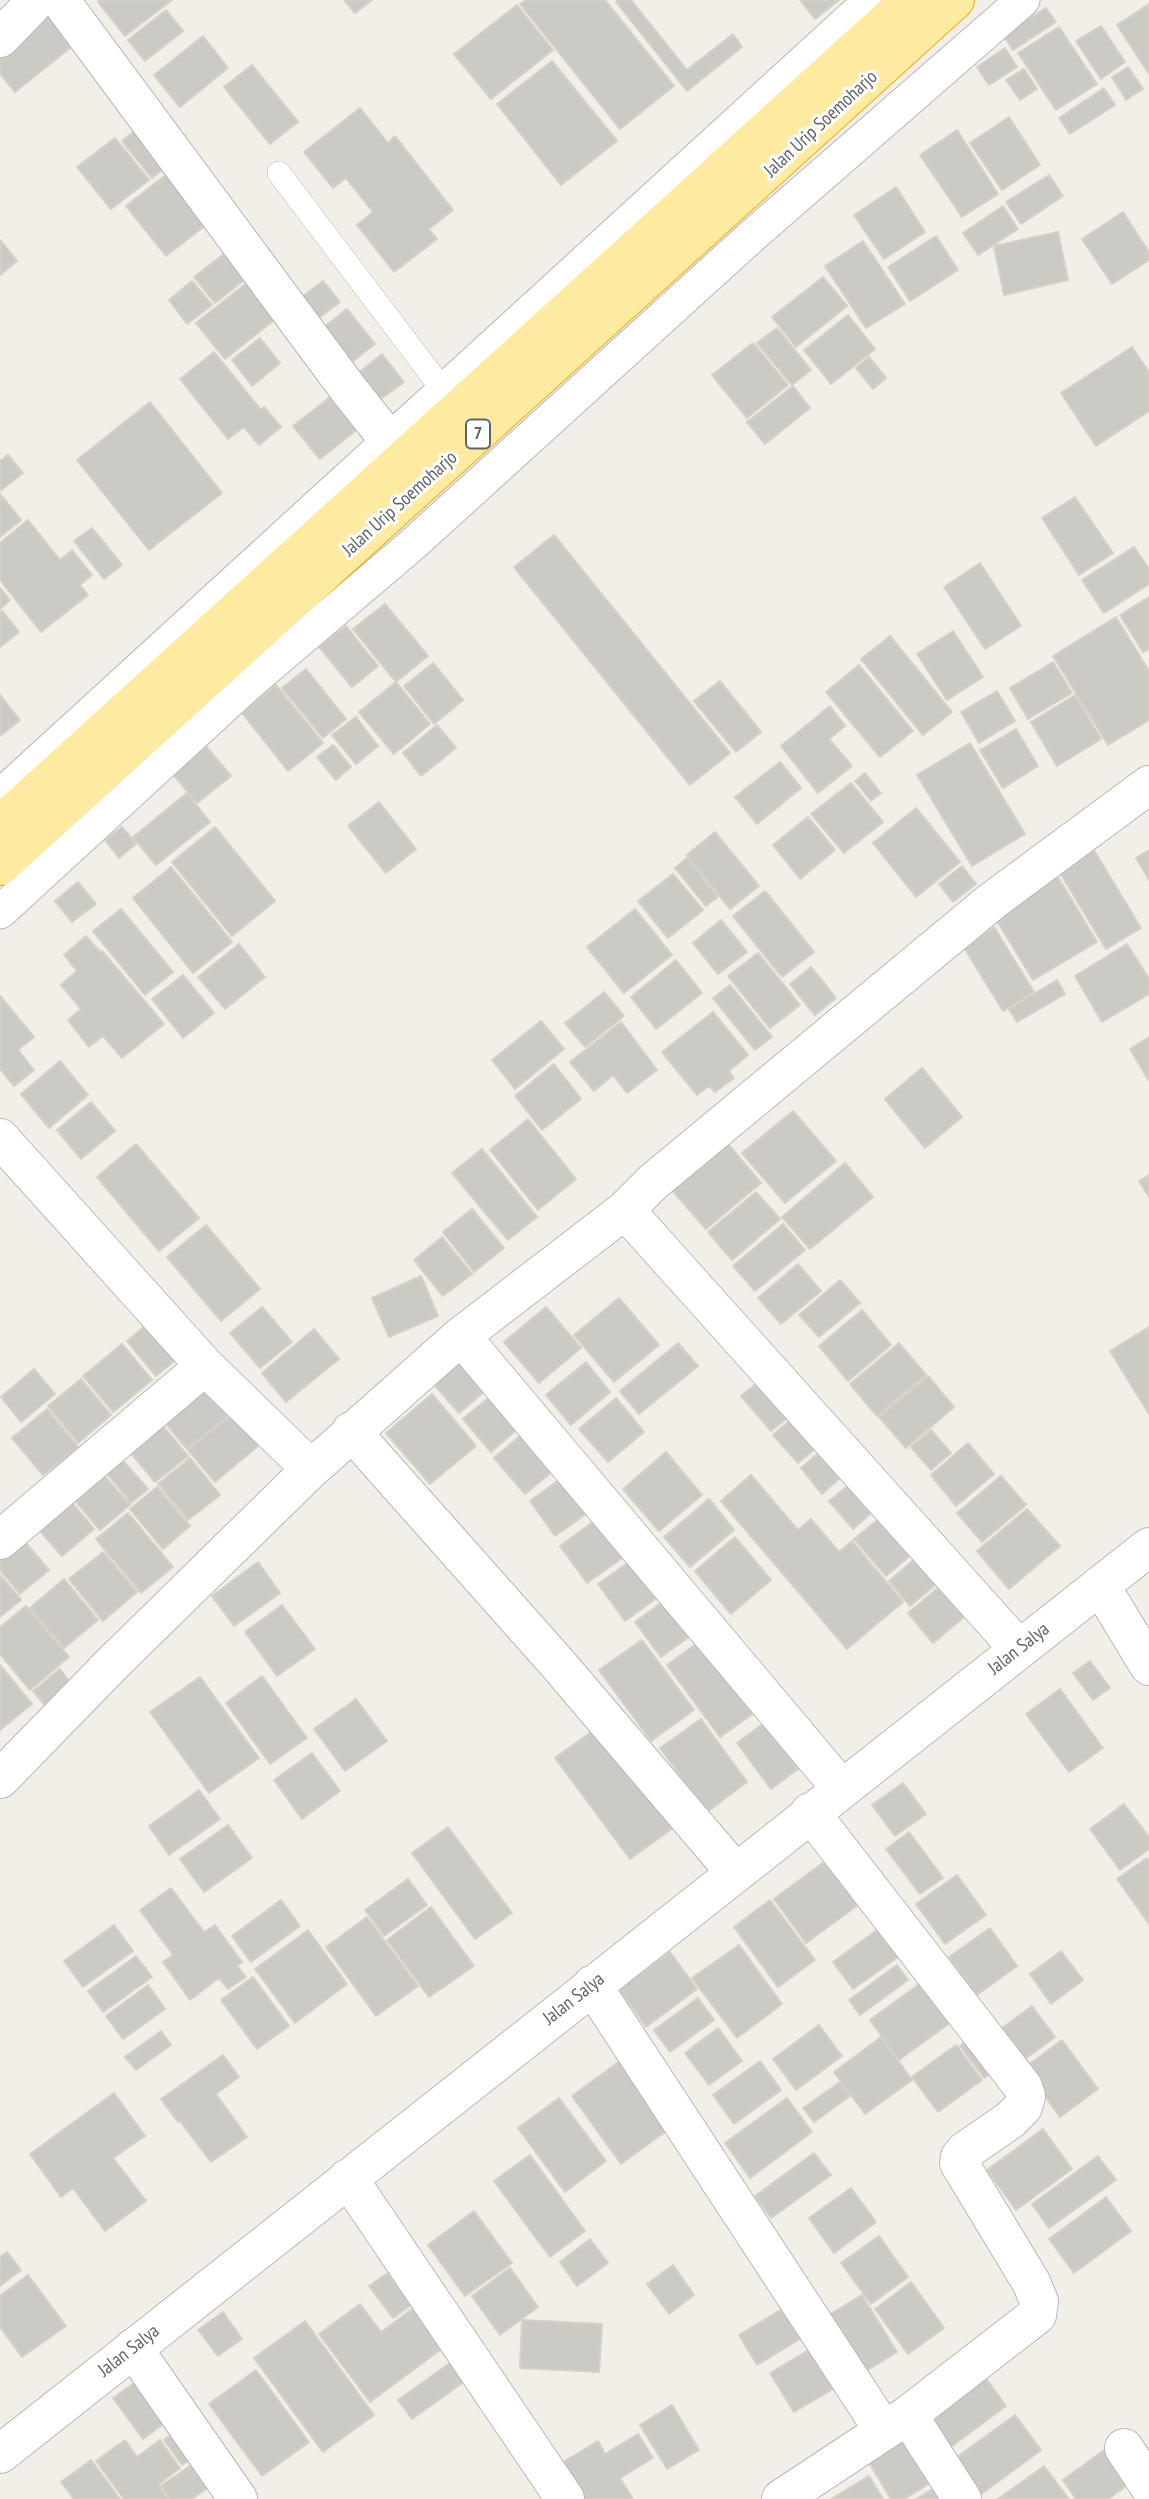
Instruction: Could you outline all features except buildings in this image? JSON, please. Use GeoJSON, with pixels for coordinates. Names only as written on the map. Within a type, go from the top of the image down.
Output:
{"type":"FeatureCollection","features":[{"type":"Feature","properties":{"kind":"highway","name":"Jalan Urip Soemoharjo"},"geometry":{"type":"LineString","coordinates":[[0,825],[451,400],[910,0]]}},
{"type":"Feature","properties":{"kind":"highway","name":"Jalan Urip Soemoharjo"},"geometry":{"type":"LineString","coordinates":[[0,866],[955,0]]}},
{"type":"Feature","properties":{"kind":"street"},"geometry":{"type":"LineString","coordinates":[[0,38],[37,0]]}},
{"type":"Feature","properties":{"kind":"street"},"geometry":{"type":"LineString","coordinates":[[0,796],[397,450],[349,390],[60,0]]}},
{"type":"Feature","properties":{"kind":"street"},"geometry":{"type":"LineString","coordinates":[[451,400],[872,0]]}},
{"type":"Feature","properties":{"kind":"street"},"geometry":{"type":"LineString","coordinates":[[0,912],[245,687],[412,545],[752,236],[1023,0]]}},
{"type":"Feature","properties":{"kind":"street"},"geometry":{"type":"LineString","coordinates":[[0,1779],[113,1663],[351,1431],[461,1336],[625,1210],[653,1182],[992,901],[1149,785]]}},
{"type":"Feature","properties":{"kind":"street"},"geometry":{"type":"LineString","coordinates":[[0,1138],[205,1366],[311,1469]]}},
{"type":"Feature","properties":{"kind":"street"},"geometry":{"type":"LineString","coordinates":[[625,1210],[1019,1649]]}},
{"type":"Feature","properties":{"kind":"street"},"geometry":{"type":"LineString","coordinates":[[461,1336],[841,1788]]}},
{"type":"Feature","properties":{"kind":"street"},"geometry":{"type":"LineString","coordinates":[[0,1540],[205,1366]]}},
{"type":"Feature","properties":{"kind":"street"},"geometry":{"type":"LineString","coordinates":[[351,1431],[558,1664],[735,1872]]}},
{"type":"Feature","properties":{"kind":"street","name":"Jalan Salya"},"geometry":{"type":"LineString","coordinates":[[0,2454],[1149,1547]]}},
{"type":"Feature","properties":{"kind":"street"},"geometry":{"type":"LineString","coordinates":[[1100,1585],[1149,1666]]}},
{"type":"Feature","properties":{"kind":"street"},"geometry":{"type":"LineString","coordinates":[[780,2499],[896,2423],[1037,2315],[1039,2301],[1031,2282],[960,2163],[960,2157],[965,2151],[1010,2120],[1023,2107],[1026,2096],[1023,2087],[810,1812]]}},
{"type":"Feature","properties":{"kind":"street"},"geometry":{"type":"LineString","coordinates":[[592,1985],[896,2423],[962,2499]]}},
{"type":"Feature","properties":{"kind":"street"},"geometry":{"type":"LineString","coordinates":[[348,2178],[565,2499]]}},
{"type":"Feature","properties":{"kind":"street"},"geometry":{"type":"LineString","coordinates":[[133,2348],[238,2499]]}},
{"type":"Feature","properties":{"kind":"street"},"geometry":{"type":"LineString","coordinates":[[1124,2448],[1149,2486]]}},
{"type":"Feature","properties":{"kind":"lane"},"geometry":{"type":"LineString","coordinates":[[279,173],[451,400]]}}]}
